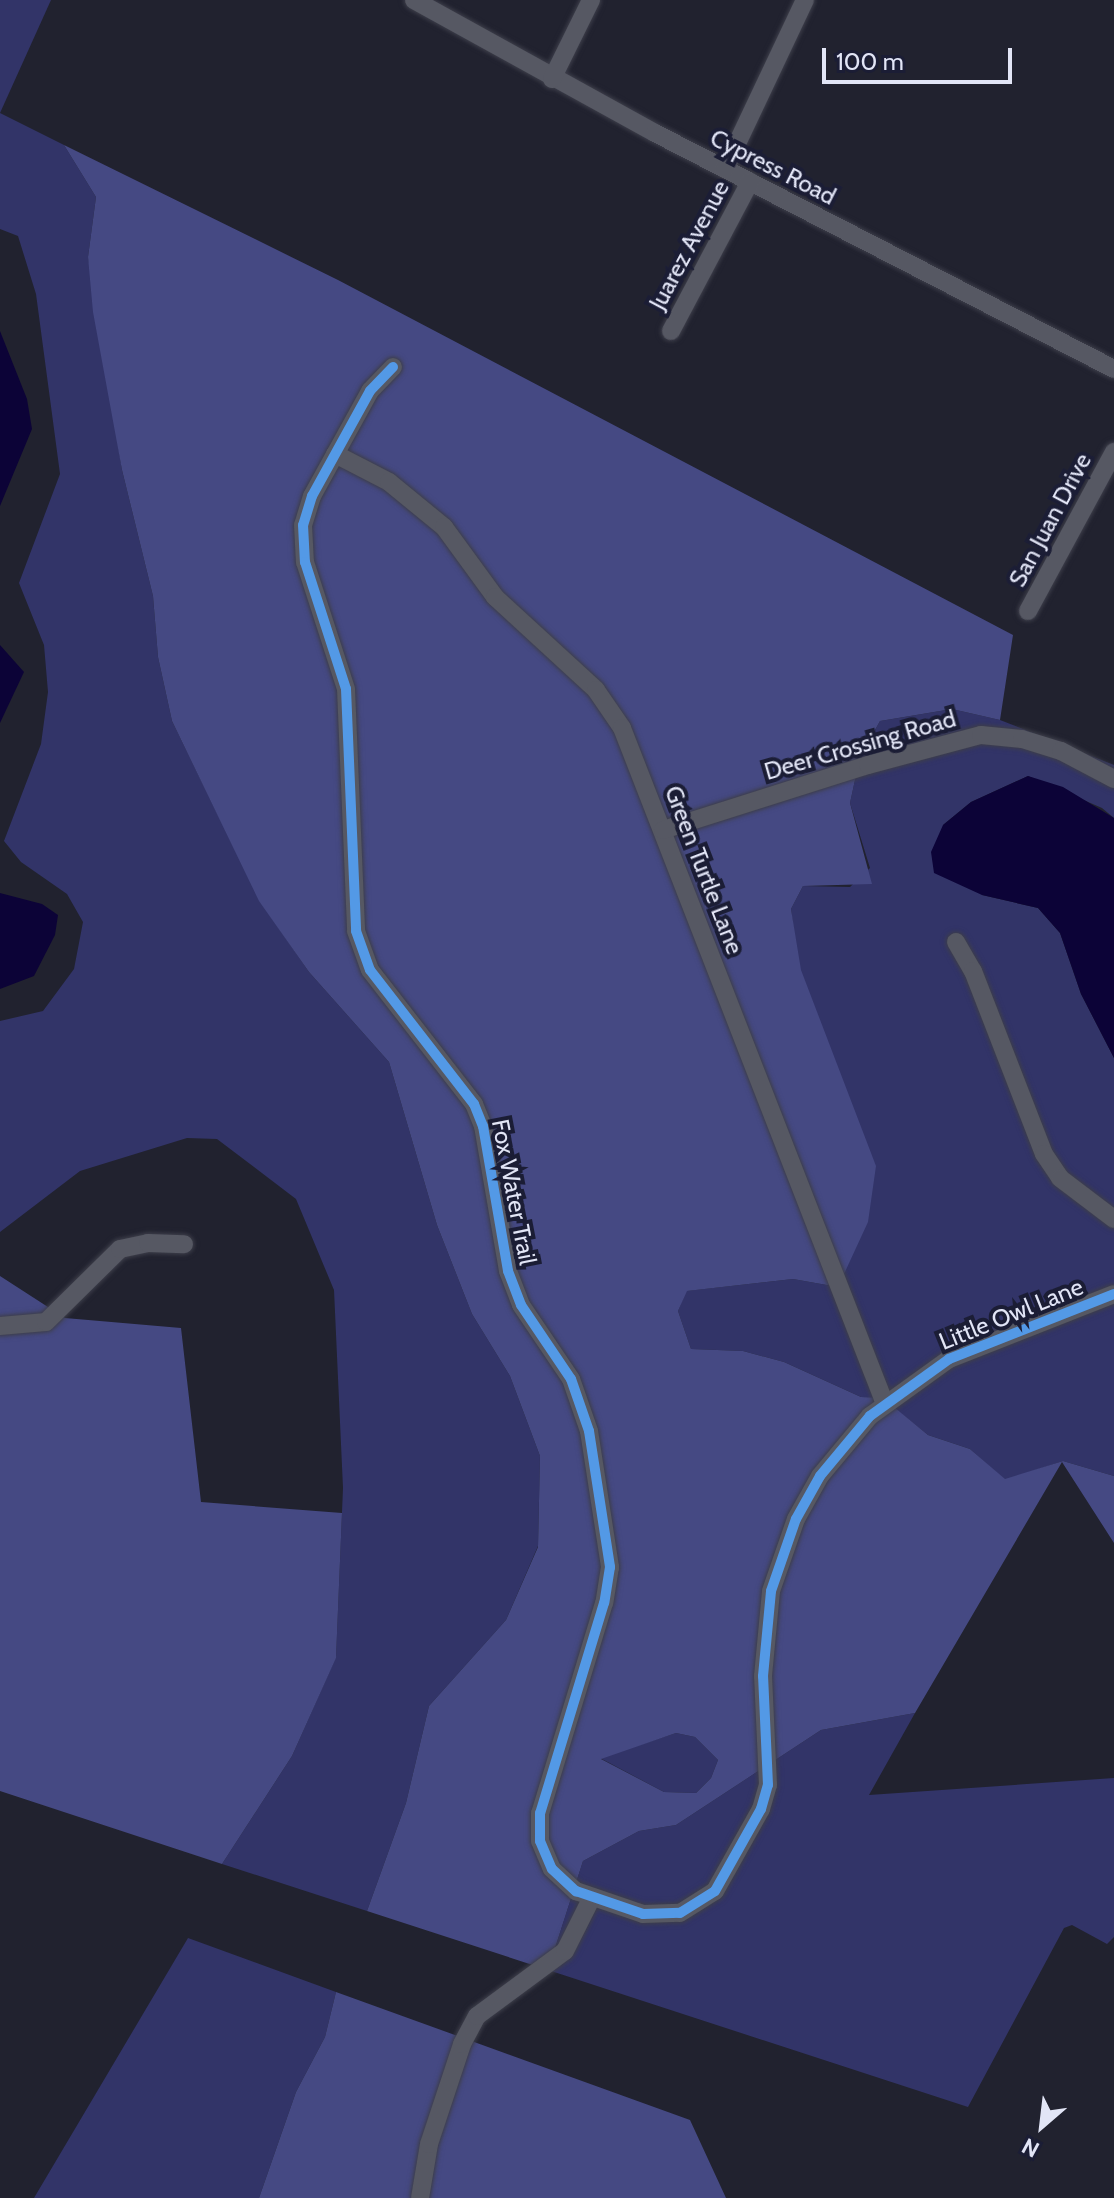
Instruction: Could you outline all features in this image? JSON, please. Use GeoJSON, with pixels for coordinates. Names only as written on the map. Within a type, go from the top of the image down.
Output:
{"type":"FeatureCollection","features":[{"type":"Feature","properties":{"kind":"street","name":"Cypress Road"},"geometry":{"type":"LineString","coordinates":[[414,0],[552,79],[1114,369]]}},
{"type":"Feature","properties":{"kind":"street"},"geometry":{"type":"LineString","coordinates":[[552,79],[591,0]]}},
{"type":"Feature","properties":{"kind":"street","name":"Juarez Avenue"},"geometry":{"type":"LineString","coordinates":[[725,169],[805,0]]}},
{"type":"Feature","properties":{"kind":"street","name":"Juarez Avenue"},"geometry":{"type":"LineString","coordinates":[[671,331],[750,182]]}},
{"type":"Feature","properties":{"kind":"street","name":"Fox Water Trail"},"geometry":{"type":"LineString","coordinates":[[393,367],[370,391],[335,454],[303,525],[315,603],[346,689],[356,931],[370,970],[474,1104],[483,1126],[497,1231],[508,1271],[521,1305],[571,1379],[589,1431],[610,1567],[604,1603],[540,1813],[540,1841],[552,1869],[576,1891],[592,1897]]}},
{"type":"Feature","properties":{"kind":"street","name":"San Juan Drive"},"geometry":{"type":"LineString","coordinates":[[1028,611],[1114,452]]}},
{"type":"Feature","properties":{"kind":"street","name":"Green Turtle Lane"},"geometry":{"type":"LineString","coordinates":[[335,454],[389,482],[424,509],[495,597],[596,690],[622,728],[885,1404]]}},
{"type":"Feature","properties":{"kind":"street","name":"Deer Crossing Road"},"geometry":{"type":"LineString","coordinates":[[663,830],[868,765],[981,735],[1022,739],[1061,751],[1114,779]]}},
{"type":"Feature","properties":{"kind":"street"},"geometry":{"type":"LineString","coordinates":[[956,942],[973,971],[1044,1154],[1060,1178],[1114,1219]]}},
{"type":"Feature","properties":{"kind":"street"},"geometry":{"type":"LineString","coordinates":[[0,1326],[46,1322],[120,1249],[148,1243],[184,1244]]}},
{"type":"Feature","properties":{"kind":"street","name":"Little Owl Lane"},"geometry":{"type":"LineString","coordinates":[[592,1897],[662,1916],[700,1904],[723,1880],[768,1785],[765,1637],[782,1553],[820,1476],[885,1404],[949,1359],[1114,1294]]}},
{"type":"Feature","properties":{"kind":"street"},"geometry":{"type":"LineString","coordinates":[[420,2198],[429,2144],[462,2044],[477,2016],[565,1951],[592,1897]]}},
{"type":"Feature","properties":{"kind":"shaded area"},"geometry":{"type":"Polygon","coordinates":[[[0,0],[51,0],[0,113],[0,0]]]}},
{"type":"Feature","properties":{"kind":"shaded area"},"geometry":{"type":"Polygon","coordinates":[[[0,113],[64,145],[96,197],[88,257],[122,470],[153,596],[158,657],[172,721],[260,901],[309,972],[389,1062],[437,1225],[472,1314],[510,1376],[540,1456],[538,1546],[506,1620],[429,1706],[406,1803],[367,1911],[222,1864],[292,1756],[336,1657],[343,1488],[334,1290],[296,1199],[217,1139],[187,1138],[80,1171],[0,1232],[0,1021],[43,1011],[74,969],[83,922],[67,894],[21,862],[4,841],[41,744],[48,692],[44,645],[19,583],[60,474],[36,294],[18,236],[0,229],[0,113]]]}},
{"type":"Feature","properties":{"kind":"shaded area"},"geometry":{"type":"Polygon","coordinates":[[[64,145],[338,280],[1013,635],[1000,720],[952,709],[880,721],[860,757],[850,803],[872,884],[803,886],[791,909],[801,970],[876,1166],[868,1222],[838,1287],[793,1279],[687,1291],[678,1311],[691,1349],[743,1351],[784,1362],[861,1397],[883,1398],[928,1435],[970,1449],[1005,1479],[1063,1461],[1114,1476],[1114,1543],[1062,1462],[915,1713],[821,1730],[676,1825],[639,1831],[583,1861],[548,1970],[367,1911],[406,1803],[429,1706],[506,1620],[538,1547],[540,1456],[510,1376],[472,1314],[437,1225],[389,1062],[309,972],[259,901],[172,721],[158,657],[153,596],[122,470],[93,312],[88,257],[96,197],[64,145]],[[676,1733],[601,1759],[664,1792],[696,1793],[711,1778],[718,1760],[695,1737],[676,1733]]]}},
{"type":"Feature","properties":{"kind":"shaded area"},"geometry":{"type":"Polygon","coordinates":[[[0,331],[27,399],[32,429],[0,506],[0,331]]]}},
{"type":"Feature","properties":{"kind":"shaded area"},"geometry":{"type":"Polygon","coordinates":[[[0,645],[24,672],[0,723],[0,645]]]}},
{"type":"Feature","properties":{"kind":"shaded area"},"geometry":{"type":"Polygon","coordinates":[[[952,709],[1000,720],[1114,765],[1114,818],[1102,808],[1028,776],[971,802],[943,825],[982,895],[1038,908],[1060,933],[1081,994],[1114,1058],[1114,1476],[1063,1461],[1005,1480],[970,1449],[928,1435],[883,1399],[861,1397],[784,1362],[743,1351],[691,1349],[678,1311],[686,1291],[793,1279],[838,1287],[791,909],[803,886],[850,887],[870,868],[850,803],[860,757],[880,721],[952,709]]]}},
{"type":"Feature","properties":{"kind":"shaded area"},"geometry":{"type":"Polygon","coordinates":[[[1028,776],[1063,787],[1114,818],[1114,1058],[1081,994],[1060,933],[1038,908],[982,895],[934,873],[931,852],[943,825],[971,802],[1028,776]]]}},
{"type":"Feature","properties":{"kind":"shaded area"},"geometry":{"type":"Polygon","coordinates":[[[0,893],[42,904],[58,915],[55,935],[34,976],[0,989],[0,893]]]}},
{"type":"Feature","properties":{"kind":"shaded area"},"geometry":{"type":"Polygon","coordinates":[[[0,1276],[65,1318],[181,1328],[201,1502],[342,1513],[336,1658],[292,1756],[222,1864],[0,1791],[0,1276]]]}},
{"type":"Feature","properties":{"kind":"shaded area"},"geometry":{"type":"Polygon","coordinates":[[[915,1713],[869,1795],[1114,1778],[1114,1937],[1107,1944],[1072,1925],[1064,1928],[968,2107],[548,1970],[583,1861],[639,1831],[676,1825],[821,1730],[915,1713]]]}},
{"type":"Feature","properties":{"kind":"shaded area"},"geometry":{"type":"Polygon","coordinates":[[[676,1733],[695,1737],[718,1760],[711,1778],[696,1793],[664,1792],[600,1758],[676,1733]]]}},
{"type":"Feature","properties":{"kind":"shaded area"},"geometry":{"type":"Polygon","coordinates":[[[188,1938],[336,1992],[325,2037],[296,2092],[259,2198],[34,2198],[188,1938]]]}},
{"type":"Feature","properties":{"kind":"shaded area"},"geometry":{"type":"Polygon","coordinates":[[[336,1992],[690,2120],[726,2198],[259,2198],[296,2092],[325,2037],[336,1992]]]}},
{"type":"Feature","properties":{"kind":"cycle path"},"geometry":{"type":"LineString","coordinates":[[393,367],[370,391],[312,496],[303,525],[305,562],[346,689],[356,931],[370,970],[474,1104],[483,1126],[508,1271],[521,1305],[571,1379],[589,1431],[610,1567],[604,1603],[540,1813],[540,1841],[552,1869],[576,1891],[643,1914],[680,1913],[715,1891],[761,1809],[768,1785],[763,1676],[771,1591],[796,1519],[820,1476],[870,1416],[949,1359],[1114,1294]]}}]}
